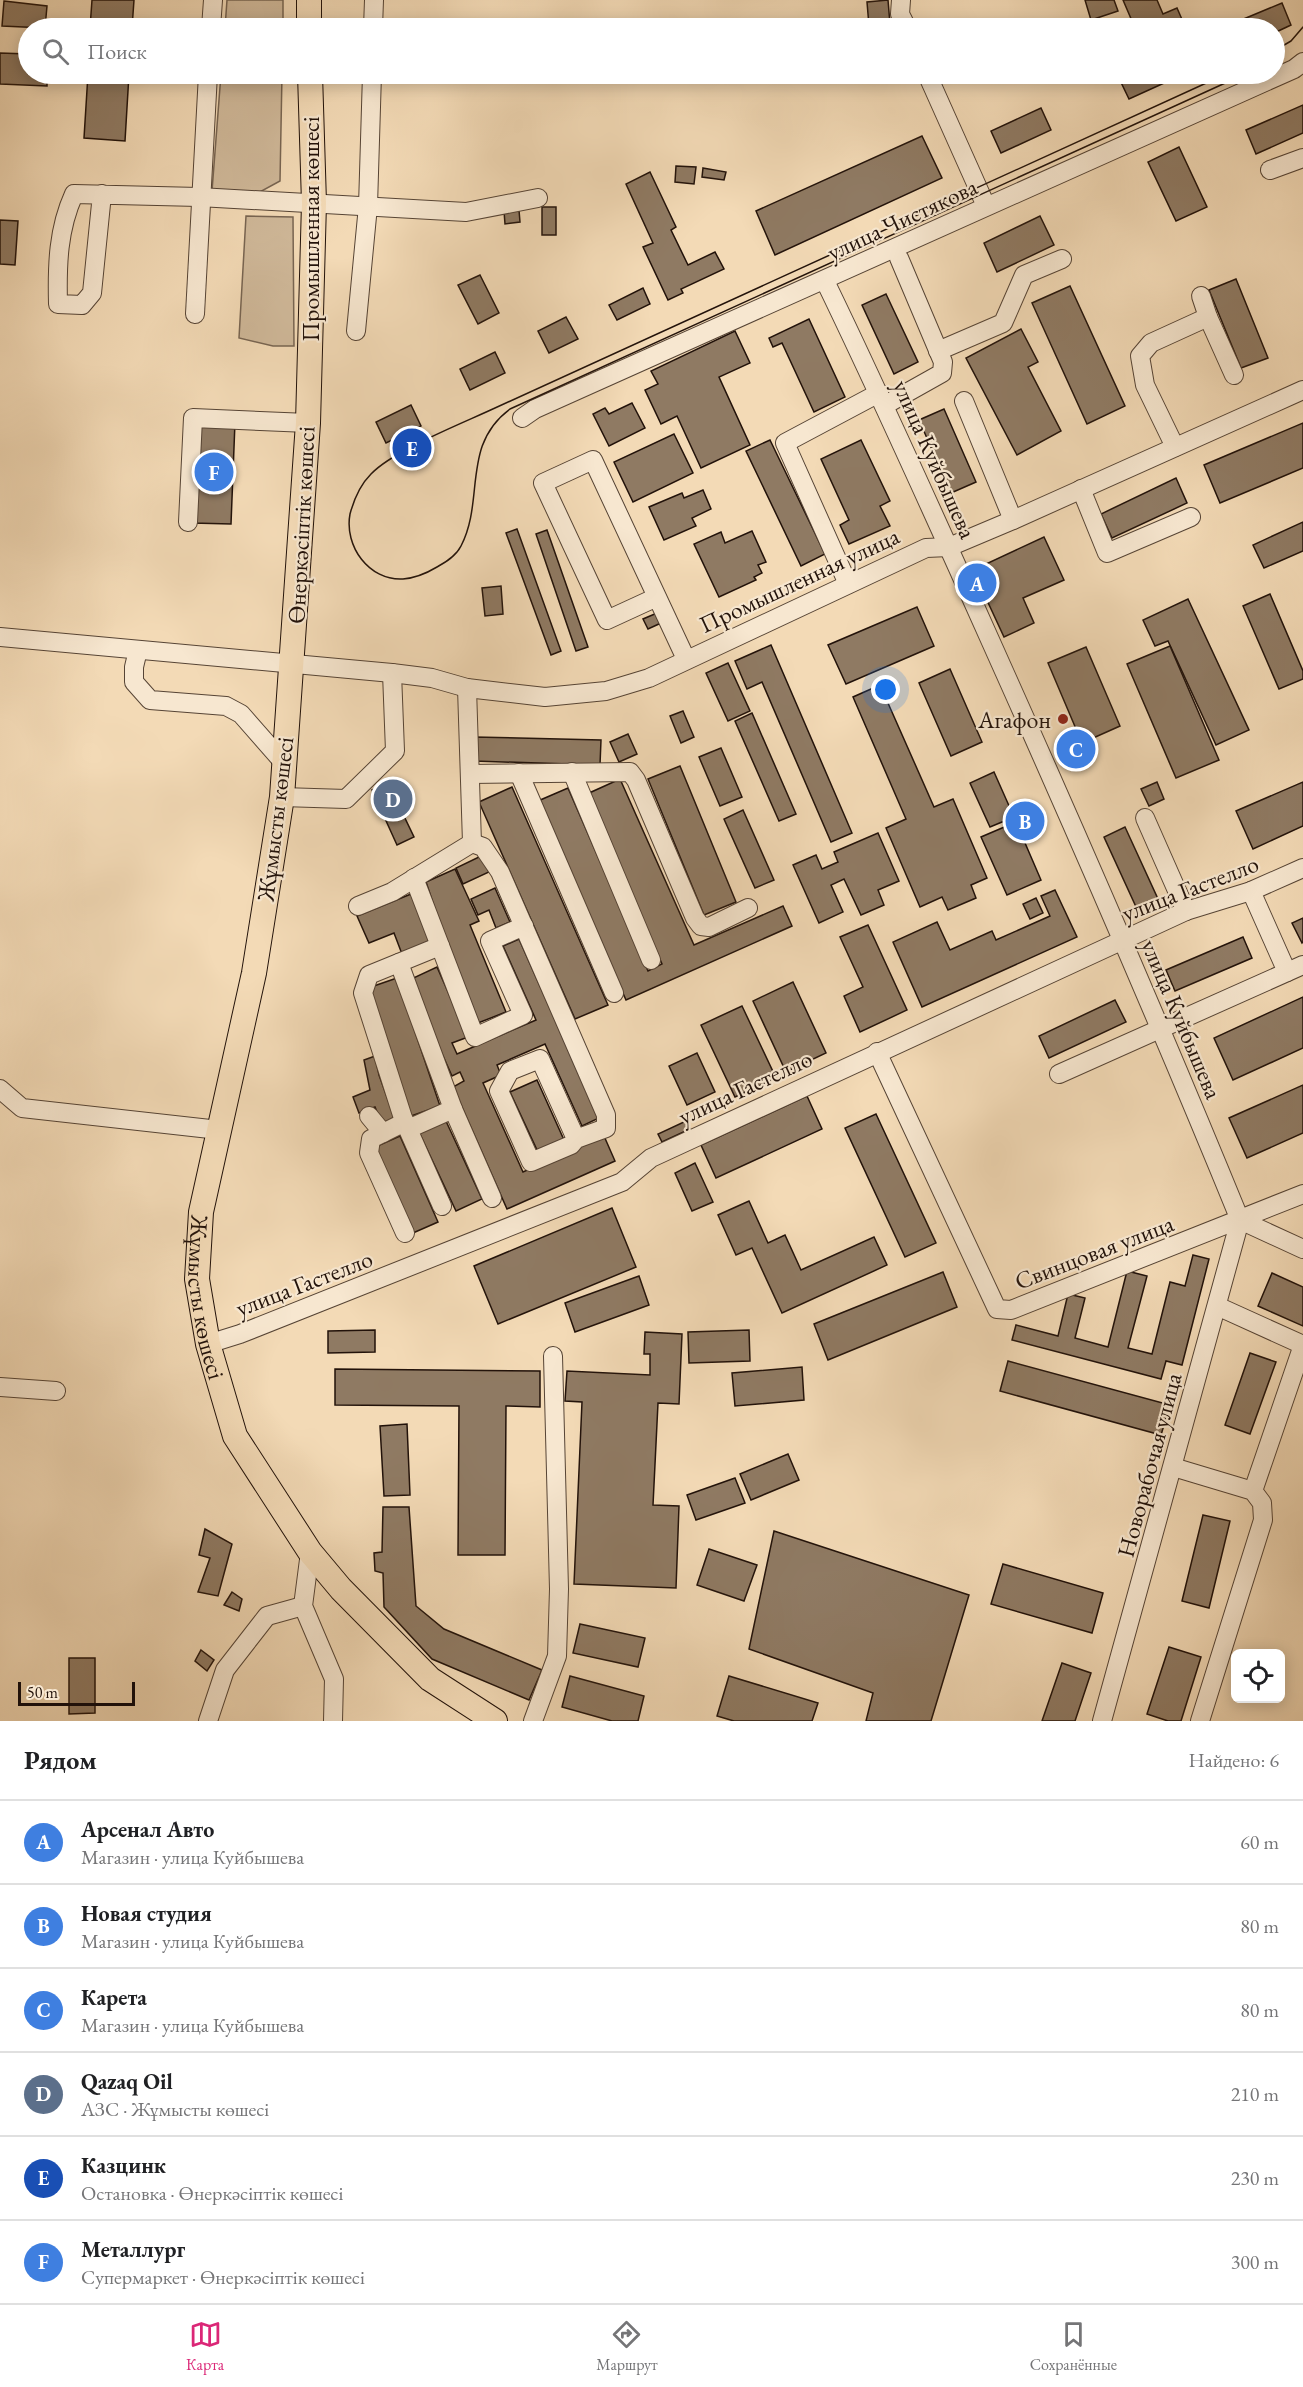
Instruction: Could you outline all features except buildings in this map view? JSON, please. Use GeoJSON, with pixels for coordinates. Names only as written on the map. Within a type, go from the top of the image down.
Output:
{"type":"FeatureCollection","features":[{"type":"Feature","properties":{"kind":"main road"},"geometry":{"type":"LineString","coordinates":[[309,0],[309,18]]}},
{"type":"Feature","properties":{"kind":"main road","name":"Промышленная көшесі"},"geometry":{"type":"LineString","coordinates":[[308,384],[314,203],[310,84]]}},
{"type":"Feature","properties":{"kind":"main road","name":"Өнеркәсіптік көшесі"},"geometry":{"type":"LineString","coordinates":[[293,665],[308,423],[308,384]]}},
{"type":"Feature","properties":{"kind":"main road","name":"Жұмысты көшесі"},"geometry":{"type":"LineString","coordinates":[[293,665],[282,797],[254,973],[201,1212],[197,1279],[208,1344],[235,1436],[310,1552],[340,1589],[430,1679],[495,1721]]}},
{"type":"Feature","properties":{"kind":"street"},"geometry":{"type":"LineString","coordinates":[[212,18],[213,0]]}},
{"type":"Feature","properties":{"kind":"street"},"geometry":{"type":"LineString","coordinates":[[373,18],[374,0]]}},
{"type":"Feature","properties":{"kind":"street"},"geometry":{"type":"LineString","coordinates":[[901,0],[902,18]]}},
{"type":"Feature","properties":{"kind":"street","name":"улица Чистякова"},"geometry":{"type":"LineString","coordinates":[[1285,73],[1303,62]]}},
{"type":"Feature","properties":{"kind":"street"},"geometry":{"type":"LineString","coordinates":[[195,315],[207,84]]}},
{"type":"Feature","properties":{"kind":"street"},"geometry":{"type":"LineString","coordinates":[[356,331],[368,207],[372,84]]}},
{"type":"Feature","properties":{"kind":"street"},"geometry":{"type":"LineString","coordinates":[[931,84],[986,206]]}},
{"type":"Feature","properties":{"kind":"street","name":"улица Чистякова"},"geometry":{"type":"LineString","coordinates":[[522,418],[535,409],[1260,84]]}},
{"type":"Feature","properties":{"kind":"street"},"geometry":{"type":"LineString","coordinates":[[1270,170],[1303,158]]}},
{"type":"Feature","properties":{"kind":"street"},"geometry":{"type":"LineString","coordinates":[[102,194],[92,293],[81,305],[58,303],[57,265],[64,215],[74,194],[102,194],[200,197],[466,212],[538,198]]}},
{"type":"Feature","properties":{"kind":"street"},"geometry":{"type":"LineString","coordinates":[[848,584],[785,443],[942,373],[943,362],[899,258]]}},
{"type":"Feature","properties":{"kind":"street"},"geometry":{"type":"LineString","coordinates":[[938,351],[1003,323],[1024,275],[1062,259]]}},
{"type":"Feature","properties":{"kind":"street","name":"улица Куйбышева"},"geometry":{"type":"LineString","coordinates":[[825,281],[882,399],[949,547],[1161,1026],[1240,1220]]}},
{"type":"Feature","properties":{"kind":"street"},"geometry":{"type":"LineString","coordinates":[[1201,296],[1234,375]]}},
{"type":"Feature","properties":{"kind":"street"},"geometry":{"type":"LineString","coordinates":[[1175,447],[1145,385],[1140,356],[1151,343],[1208,317]]}},
{"type":"Feature","properties":{"kind":"street","name":"Промышленная улица"},"geometry":{"type":"LineString","coordinates":[[0,637],[393,673],[432,678],[467,688],[545,697],[606,691],[649,678],[926,548],[949,547],[1303,390]]}},
{"type":"Feature","properties":{"kind":"street"},"geometry":{"type":"LineString","coordinates":[[964,401],[1013,520]]}},
{"type":"Feature","properties":{"kind":"street"},"geometry":{"type":"LineString","coordinates":[[188,522],[193,418],[308,423]]}},
{"type":"Feature","properties":{"kind":"street"},"geometry":{"type":"LineString","coordinates":[[657,597],[607,620],[543,483],[593,460],[686,659]]}},
{"type":"Feature","properties":{"kind":"street"},"geometry":{"type":"LineString","coordinates":[[1081,489],[1107,553],[1191,517]]}},
{"type":"Feature","properties":{"kind":"street"},"geometry":{"type":"LineString","coordinates":[[138,650],[134,667],[134,682],[150,700],[226,706],[241,714],[284,763]]}},
{"type":"Feature","properties":{"kind":"street"},"geometry":{"type":"LineString","coordinates":[[282,797],[346,799],[395,751],[393,673]]}},
{"type":"Feature","properties":{"kind":"street"},"geometry":{"type":"LineString","coordinates":[[467,688],[472,843]]}},
{"type":"Feature","properties":{"kind":"street"},"geometry":{"type":"LineString","coordinates":[[572,772],[651,960]]}},
{"type":"Feature","properties":{"kind":"street"},"geometry":{"type":"LineString","coordinates":[[470,774],[630,772],[636,780],[695,918],[701,926],[709,927],[748,908]]}},
{"type":"Feature","properties":{"kind":"street"},"geometry":{"type":"LineString","coordinates":[[519,773],[614,993]]}},
{"type":"Feature","properties":{"kind":"street"},"geometry":{"type":"LineString","coordinates":[[1145,818],[1186,911]]}},
{"type":"Feature","properties":{"kind":"street"},"geometry":{"type":"LineString","coordinates":[[358,906],[414,878],[472,843]]}},
{"type":"Feature","properties":{"kind":"street"},"geometry":{"type":"LineString","coordinates":[[472,843],[483,847],[500,872],[606,1115],[606,1128],[576,1139],[571,1145],[531,1162],[499,1091],[510,1071],[540,1059],[576,1139]]}},
{"type":"Feature","properties":{"kind":"street","name":"улица Гастелло"},"geometry":{"type":"LineString","coordinates":[[208,1344],[251,1330],[622,1182],[651,1158],[877,1052],[1186,911],[1251,891],[1303,868]]}},
{"type":"Feature","properties":{"kind":"street"},"geometry":{"type":"LineString","coordinates":[[414,878],[475,1037],[523,1015],[490,941],[524,926]]}},
{"type":"Feature","properties":{"kind":"street"},"geometry":{"type":"LineString","coordinates":[[1059,1074],[1161,1026],[1295,969],[1251,891]]}},
{"type":"Feature","properties":{"kind":"street"},"geometry":{"type":"LineString","coordinates":[[440,946],[369,975],[363,993],[407,1125],[442,1206]]}},
{"type":"Feature","properties":{"kind":"street"},"geometry":{"type":"LineString","coordinates":[[399,963],[453,1109],[492,1198]]}},
{"type":"Feature","properties":{"kind":"street","name":"Свинцовая улица"},"geometry":{"type":"LineString","coordinates":[[877,1052],[997,1309],[1011,1310],[1303,1194]]}},
{"type":"Feature","properties":{"kind":"street"},"geometry":{"type":"LineString","coordinates":[[0,1089],[22,1108],[219,1130]]}},
{"type":"Feature","properties":{"kind":"street"},"geometry":{"type":"LineString","coordinates":[[405,1233],[369,1153],[371,1138],[453,1109]]}},
{"type":"Feature","properties":{"kind":"street"},"geometry":{"type":"LineString","coordinates":[[369,1116],[383,1133]]}},
{"type":"Feature","properties":{"kind":"street"},"geometry":{"type":"LineString","coordinates":[[1240,1220],[1303,1248]]}},
{"type":"Feature","properties":{"kind":"street","name":"Новорабочая улица"},"geometry":{"type":"LineString","coordinates":[[1102,1721],[1240,1220]]}},
{"type":"Feature","properties":{"kind":"street"},"geometry":{"type":"LineString","coordinates":[[1217,1306],[1303,1345],[1253,1491]]}},
{"type":"Feature","properties":{"kind":"street"},"geometry":{"type":"LineString","coordinates":[[533,1721],[557,1656],[559,1590],[553,1356]]}},
{"type":"Feature","properties":{"kind":"street"},"geometry":{"type":"LineString","coordinates":[[0,1387],[56,1391]]}},
{"type":"Feature","properties":{"kind":"street"},"geometry":{"type":"LineString","coordinates":[[1173,1467],[1253,1491],[1262,1503],[1263,1520],[1200,1721]]}},
{"type":"Feature","properties":{"kind":"street"},"geometry":{"type":"LineString","coordinates":[[310,1552],[303,1606],[334,1679],[333,1721]]}},
{"type":"Feature","properties":{"kind":"street"},"geometry":{"type":"LineString","coordinates":[[208,1721],[225,1670],[267,1616],[303,1606]]}},
{"type":"Feature","properties":{"kind":"shaded area"},"geometry":{"type":"Polygon","coordinates":[[[227,0],[283,0],[283,18],[226,18],[227,0]]]}},
{"type":"Feature","properties":{"kind":"shaded area"},"geometry":{"type":"Polygon","coordinates":[[[220,84],[282,84],[280,181],[247,199],[212,191],[220,84]]]}},
{"type":"Feature","properties":{"kind":"shaded area"},"geometry":{"type":"Polygon","coordinates":[[[246,216],[293,217],[294,346],[273,346],[239,338],[246,216]]]}},
{"type":"Feature","properties":{"kind":"tram line"},"geometry":{"type":"LineString","coordinates":[[1285,45],[1303,27]]}},
{"type":"Feature","properties":{"kind":"tram line"},"geometry":{"type":"LineString","coordinates":[[1204,84],[412,447],[382,465],[367,478],[361,488],[350,514],[349,526],[355,549],[370,568],[391,578],[412,578],[433,569],[450,558],[461,546],[468,528],[479,456],[485,439],[495,423],[510,409],[1223,84]]}},
{"type":"Feature","properties":{"kind":"place","name":"Казцинк"},"geometry":{"type":"Point","coordinates":[412,448]}},
{"type":"Feature","properties":{"kind":"place","name":"Металлург"},"geometry":{"type":"Point","coordinates":[214,472]}},
{"type":"Feature","properties":{"kind":"place","name":"Арсенал Авто"},"geometry":{"type":"Point","coordinates":[977,583]}},
{"type":"Feature","properties":{"kind":"place","name":"Агафон"},"geometry":{"type":"Point","coordinates":[1063,719]}},
{"type":"Feature","properties":{"kind":"place","name":"Карета"},"geometry":{"type":"Point","coordinates":[1076,749]}},
{"type":"Feature","properties":{"kind":"place","name":"Qazaq Oil"},"geometry":{"type":"Point","coordinates":[393,799]}},
{"type":"Feature","properties":{"kind":"place","name":"Новая студия"},"geometry":{"type":"Point","coordinates":[1025,821]}}]}
